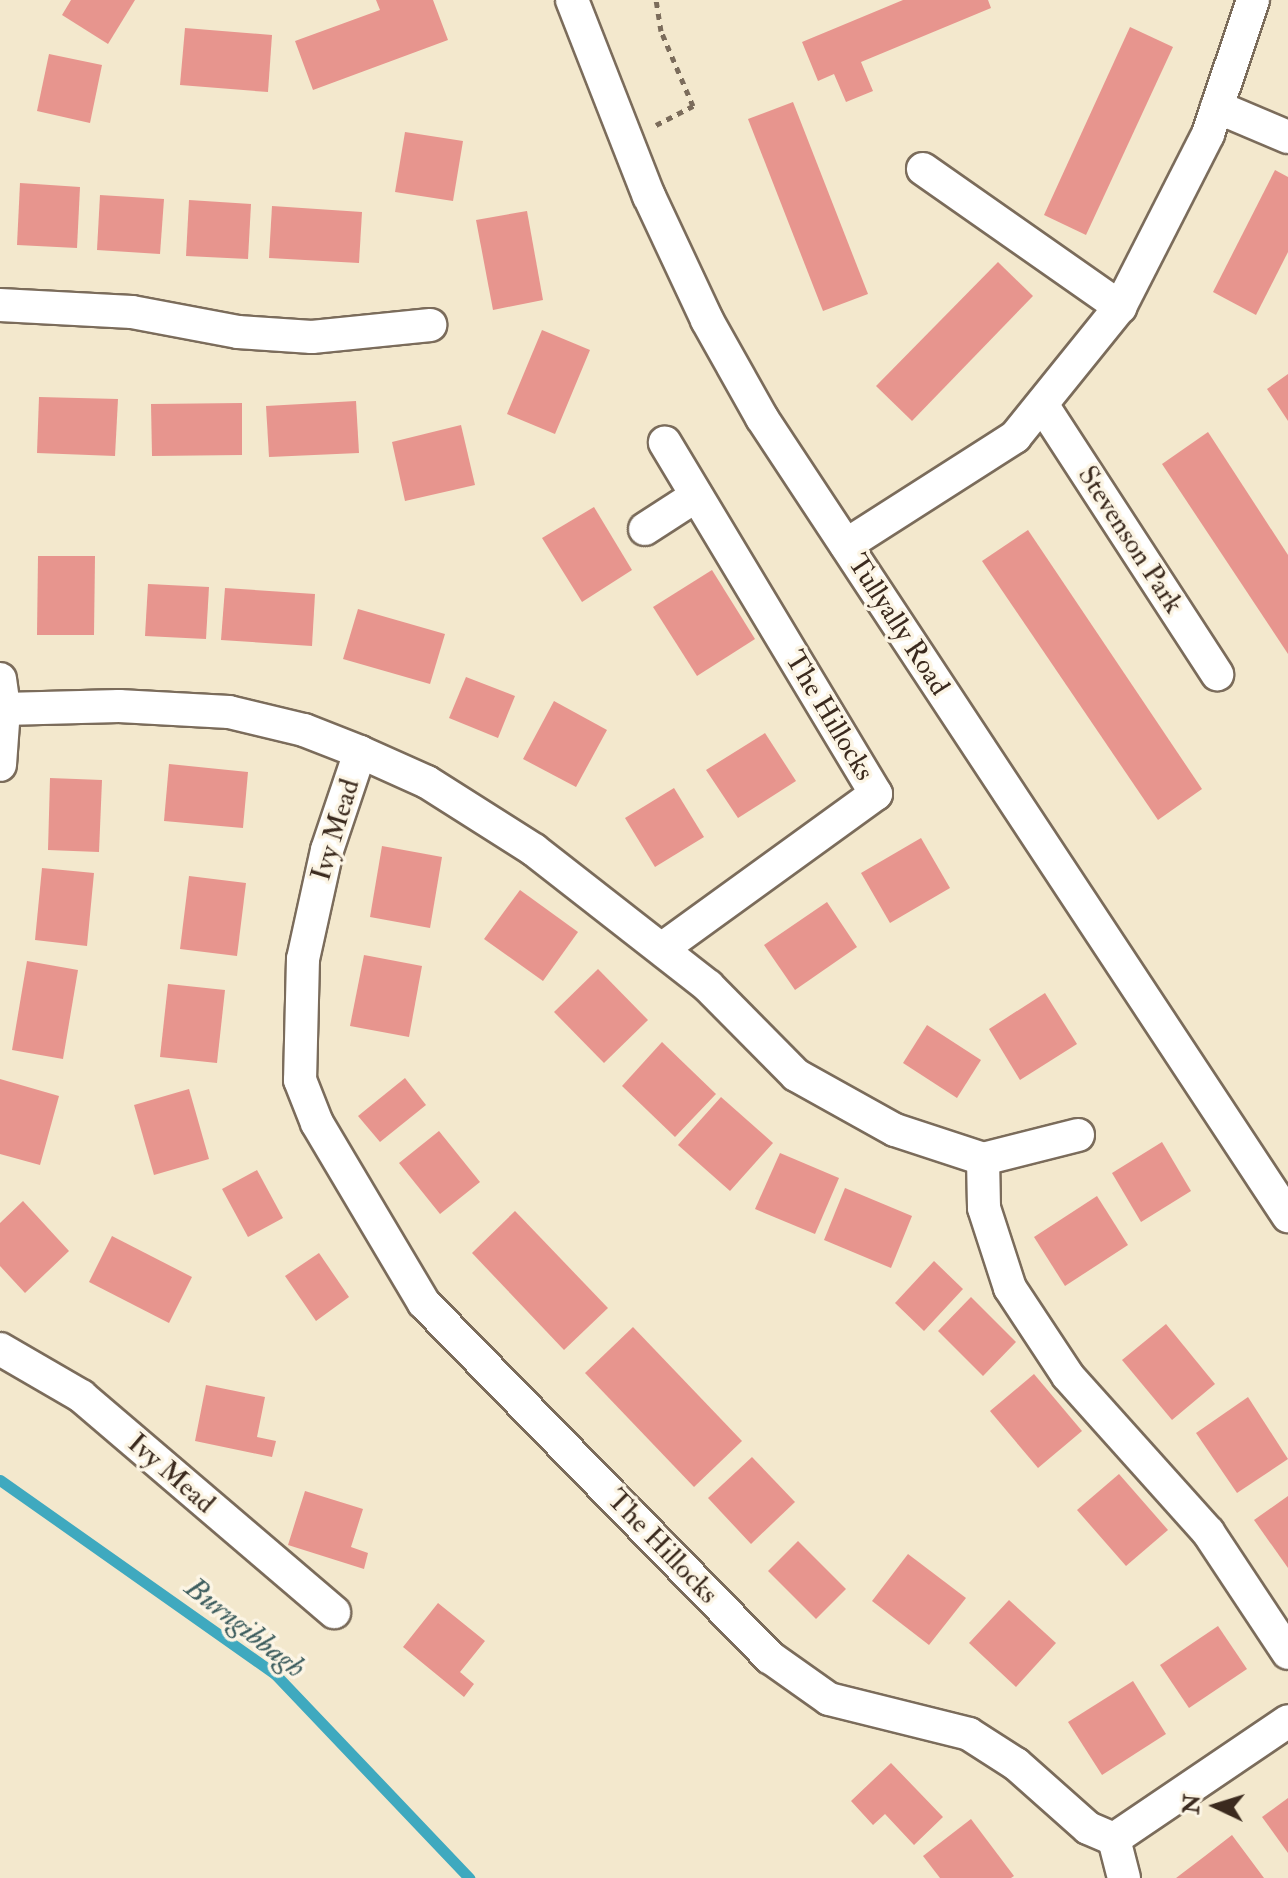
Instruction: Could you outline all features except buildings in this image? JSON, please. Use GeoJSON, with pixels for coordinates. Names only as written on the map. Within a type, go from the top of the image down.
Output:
{"type":"FeatureCollection","features":[{"type":"Feature","properties":{"kind":"street","name":"Tullyally Road"},"geometry":{"type":"LineString","coordinates":[[572,0],[627,141],[707,320],[762,418],[1288,1216]]}},
{"type":"Feature","properties":{"kind":"street"},"geometry":{"type":"LineString","coordinates":[[846,545],[1015,437],[1120,307],[1217,107],[1253,0]]}},
{"type":"Feature","properties":{"kind":"street"},"geometry":{"type":"LineString","coordinates":[[1217,107],[1288,137]]}},
{"type":"Feature","properties":{"kind":"street"},"geometry":{"type":"LineString","coordinates":[[923,169],[1120,307]]}},
{"type":"Feature","properties":{"kind":"street"},"geometry":{"type":"LineString","coordinates":[[0,305],[132,312],[238,332],[312,337],[430,325]]}},
{"type":"Feature","properties":{"kind":"street","name":"Stevenson Park"},"geometry":{"type":"LineString","coordinates":[[1043,406],[1217,674]]}},
{"type":"Feature","properties":{"kind":"street","name":"The Hillocks"},"geometry":{"type":"LineString","coordinates":[[663,948],[876,794],[665,443]]}},
{"type":"Feature","properties":{"kind":"street"},"geometry":{"type":"LineString","coordinates":[[645,529],[696,496]]}},
{"type":"Feature","properties":{"kind":"street","name":"Ivy Mead"},"geometry":{"type":"LineString","coordinates":[[0,765],[2,694],[119,706],[229,712],[304,730],[360,752],[327,850],[303,959],[300,1080],[317,1123]]}},
{"type":"Feature","properties":{"kind":"street"},"geometry":{"type":"LineString","coordinates":[[360,752],[427,782],[534,850],[663,948],[796,1075],[895,1130],[983,1159],[1078,1135]]}},
{"type":"Feature","properties":{"kind":"street","name":"The Hillocks"},"geometry":{"type":"LineString","coordinates":[[317,1123],[424,1303],[771,1658],[829,1699],[969,1734],[1016,1764],[1088,1828],[1114,1839]]}},
{"type":"Feature","properties":{"kind":"street"},"geometry":{"type":"LineString","coordinates":[[983,1159],[984,1208],[1010,1288],[1068,1376],[1208,1532],[1288,1653]]}},
{"type":"Feature","properties":{"kind":"street","name":"Ivy Mead"},"geometry":{"type":"LineString","coordinates":[[0,1349],[81,1396],[334,1612]]}},
{"type":"Feature","properties":{"kind":"street"},"geometry":{"type":"LineString","coordinates":[[1124,1878],[1114,1839],[1288,1721]]}},
{"type":"Feature","properties":{"kind":"path"},"geometry":{"type":"LineString","coordinates":[[627,141],[693,106],[661,31],[656,0]]}},
{"type":"Feature","properties":{"kind":"waterway","name":"Burngibbagh"},"geometry":{"type":"LineString","coordinates":[[0,1480],[275,1674],[469,1878]]}}]}
